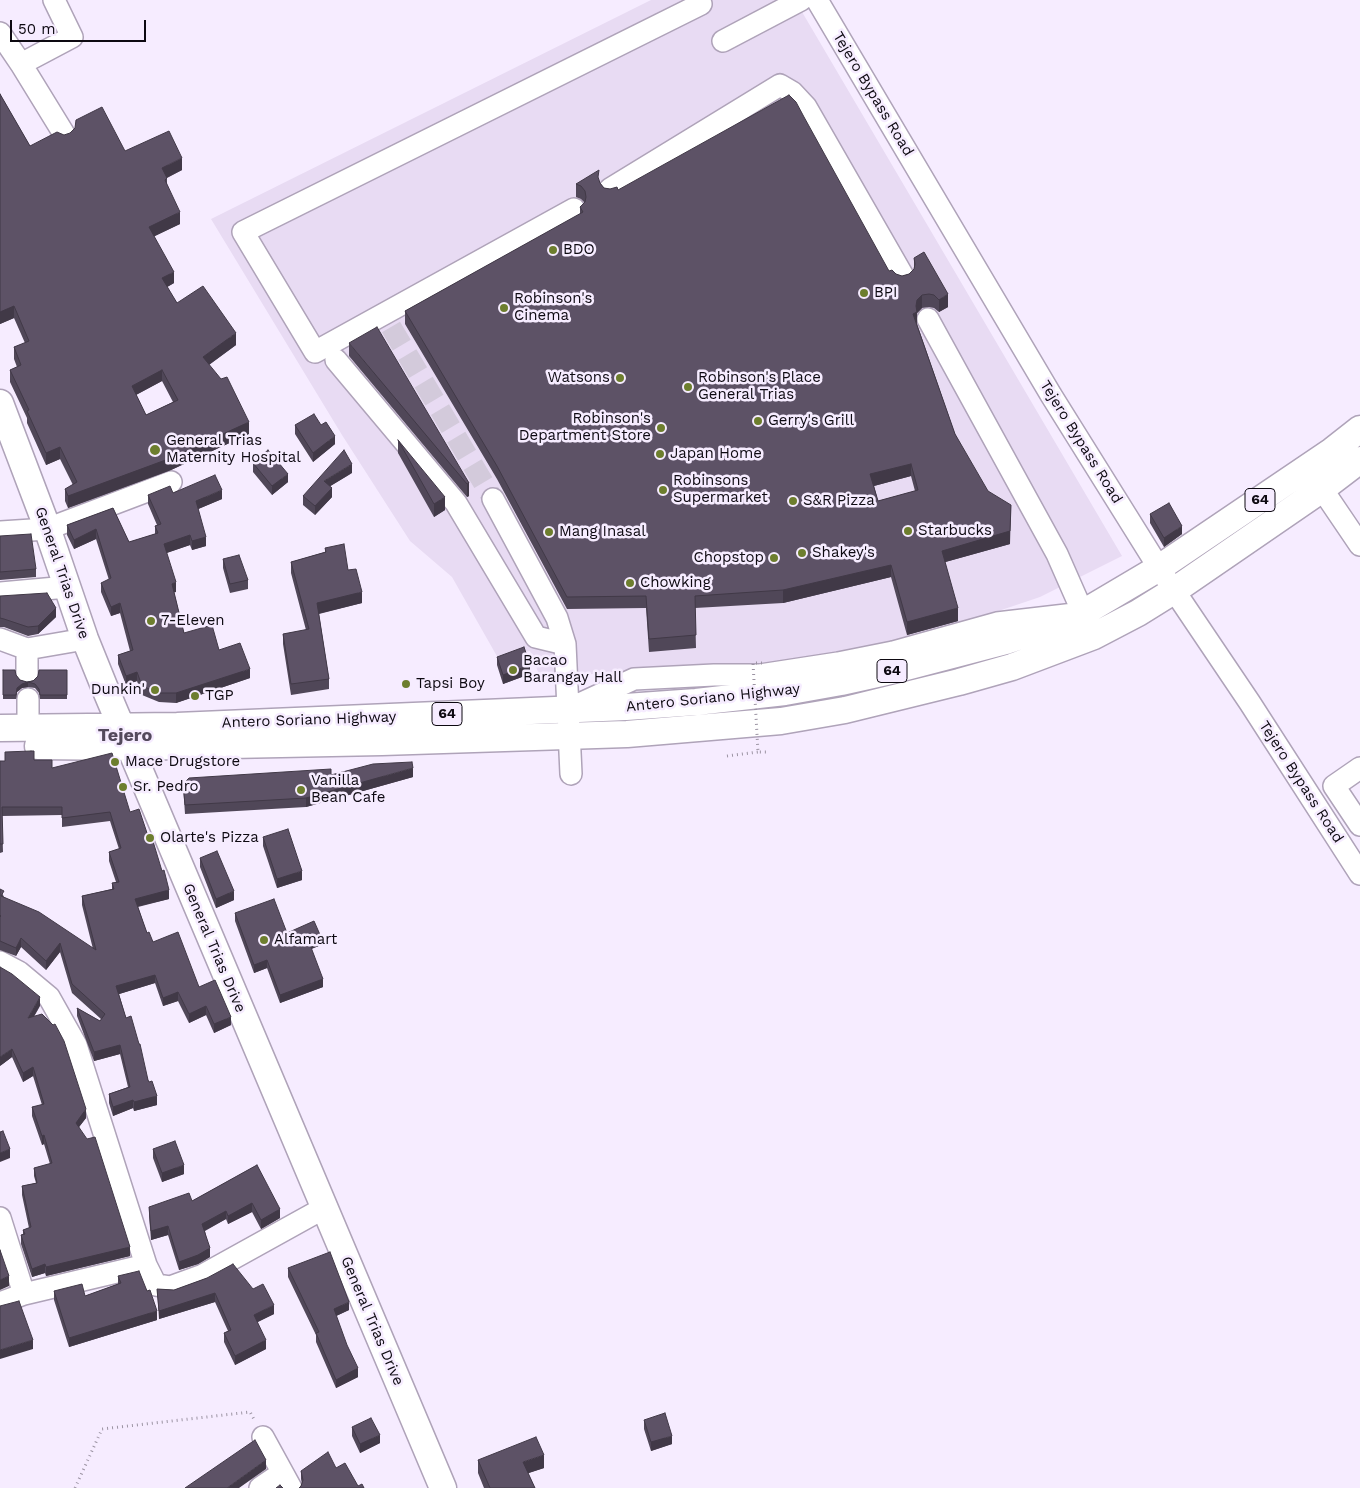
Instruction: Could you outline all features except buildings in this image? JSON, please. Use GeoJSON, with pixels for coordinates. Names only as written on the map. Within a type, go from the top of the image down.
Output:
{"type":"FeatureCollection","features":[{"type":"Feature","properties":{"kind":"main road","name":"General Trias Drive"},"geometry":{"type":"LineString","coordinates":[[0,403],[47,528],[85,639],[125,737],[443,1488]]}},
{"type":"Feature","properties":{"kind":"main road","name":"Antero Soriano Highway"},"geometry":{"type":"LineString","coordinates":[[0,746],[696,702],[785,692],[895,670],[964,652],[1050,626],[1082,612],[1159,568],[1332,451],[1360,429]]}},
{"type":"Feature","properties":{"kind":"main road","name":"Antero Soriano Highway"},"geometry":{"type":"LineString","coordinates":[[0,728],[28,728],[125,737],[570,737],[703,729],[781,721],[871,704],[958,682],[1053,653],[1094,636],[1138,613],[1175,590],[1360,460]]}},
{"type":"Feature","properties":{"kind":"street"},"geometry":{"type":"LineString","coordinates":[[21,64],[72,37],[54,0]]}},
{"type":"Feature","properties":{"kind":"street"},"geometry":{"type":"LineString","coordinates":[[723,42],[801,0]]}},
{"type":"Feature","properties":{"kind":"street","name":"Tejero Bypass Road"},"geometry":{"type":"LineString","coordinates":[[817,0],[1051,395],[1159,568],[1360,874]]}},
{"type":"Feature","properties":{"kind":"street"},"geometry":{"type":"LineString","coordinates":[[574,209],[388,320],[315,352],[243,232],[701,4]]}},
{"type":"Feature","properties":{"kind":"street"},"geometry":{"type":"LineString","coordinates":[[0,33],[64,134]]}},
{"type":"Feature","properties":{"kind":"street"},"geometry":{"type":"LineString","coordinates":[[610,189],[780,85],[792,92],[806,107],[904,276]]}},
{"type":"Feature","properties":{"kind":"street"},"geometry":{"type":"LineString","coordinates":[[928,318],[1057,554],[1082,612]]}},
{"type":"Feature","properties":{"kind":"street"},"geometry":{"type":"LineString","coordinates":[[336,360],[456,503],[536,637],[565,644]]}},
{"type":"Feature","properties":{"kind":"street"},"geometry":{"type":"LineString","coordinates":[[0,532],[47,528],[171,482]]}},
{"type":"Feature","properties":{"kind":"street"},"geometry":{"type":"LineString","coordinates":[[1327,485],[1360,521]]}},
{"type":"Feature","properties":{"kind":"street"},"geometry":{"type":"LineString","coordinates":[[1327,485],[1360,545]]}},
{"type":"Feature","properties":{"kind":"street"},"geometry":{"type":"LineString","coordinates":[[493,499],[556,618],[565,644],[571,774]]}},
{"type":"Feature","properties":{"kind":"street"},"geometry":{"type":"LineString","coordinates":[[0,593],[67,587]]}},
{"type":"Feature","properties":{"kind":"street"},"geometry":{"type":"LineString","coordinates":[[0,639],[27,649],[85,639]]}},
{"type":"Feature","properties":{"kind":"street"},"geometry":{"type":"LineString","coordinates":[[27,649],[27,674]]}},
{"type":"Feature","properties":{"kind":"street"},"geometry":{"type":"LineString","coordinates":[[28,699],[28,728]]}},
{"type":"Feature","properties":{"kind":"street"},"geometry":{"type":"LineString","coordinates":[[1360,768],[1334,786],[1360,825]]}},
{"type":"Feature","properties":{"kind":"street"},"geometry":{"type":"LineString","coordinates":[[0,962],[19,972],[49,998],[76,1045],[146,1266],[156,1285],[170,1287],[203,1275],[324,1208]]}},
{"type":"Feature","properties":{"kind":"street"},"geometry":{"type":"LineString","coordinates":[[1,1223],[24,1294]]}},
{"type":"Feature","properties":{"kind":"street"},"geometry":{"type":"LineString","coordinates":[[0,1303],[24,1294],[146,1266]]}},
{"type":"Feature","properties":{"kind":"street"},"geometry":{"type":"LineString","coordinates":[[260,1488],[286,1480],[263,1437]]}},
{"type":"Feature","properties":{"kind":"path"},"geometry":{"type":"LineString","coordinates":[[757,752],[753,663],[762,663]]}},
{"type":"Feature","properties":{"kind":"path"},"geometry":{"type":"LineString","coordinates":[[727,756],[766,752]]}},
{"type":"Feature","properties":{"kind":"path"},"geometry":{"type":"LineString","coordinates":[[75,1488],[102,1429],[250,1412],[263,1437]]}},
{"type":"Feature","properties":{"kind":"shaded area"},"geometry":{"type":"Polygon","coordinates":[[[651,0],[795,0],[1122,556],[1040,597],[942,630],[785,663],[540,677],[530,651],[498,658],[452,577],[410,541],[342,435],[211,219],[651,0]]]}},
{"type":"Feature","properties":{"kind":"tunnel"},"geometry":{"type":"LineString","coordinates":[[391,327],[493,499]]}},
{"type":"Feature","properties":{"kind":"place","name":"BDO"},"geometry":{"type":"Point","coordinates":[553,250]}},
{"type":"Feature","properties":{"kind":"place","name":"BPI"},"geometry":{"type":"Point","coordinates":[864,293]}},
{"type":"Feature","properties":{"kind":"place","name":"Robinson's Cinema"},"geometry":{"type":"Point","coordinates":[504,308]}},
{"type":"Feature","properties":{"kind":"place","name":"Watsons"},"geometry":{"type":"Point","coordinates":[620,378]}},
{"type":"Feature","properties":{"kind":"place","name":"Robinson's Place General Trias"},"geometry":{"type":"Point","coordinates":[688,387]}},
{"type":"Feature","properties":{"kind":"place","name":"Gerry's Grill"},"geometry":{"type":"Point","coordinates":[758,421]}},
{"type":"Feature","properties":{"kind":"place","name":"Robinson's Department Store"},"geometry":{"type":"Point","coordinates":[661,428]}},
{"type":"Feature","properties":{"kind":"place","name":"General Trias Maternity Hospital"},"geometry":{"type":"Point","coordinates":[155,450]}},
{"type":"Feature","properties":{"kind":"place","name":"Japan Home"},"geometry":{"type":"Point","coordinates":[660,454]}},
{"type":"Feature","properties":{"kind":"place","name":"Robinsons Supermarket"},"geometry":{"type":"Point","coordinates":[663,490]}},
{"type":"Feature","properties":{"kind":"place","name":"S&R Pizza"},"geometry":{"type":"Point","coordinates":[793,501]}},
{"type":"Feature","properties":{"kind":"place","name":"Starbucks"},"geometry":{"type":"Point","coordinates":[908,531]}},
{"type":"Feature","properties":{"kind":"place","name":"Mang Inasal"},"geometry":{"type":"Point","coordinates":[549,532]}},
{"type":"Feature","properties":{"kind":"place","name":"Shakey's"},"geometry":{"type":"Point","coordinates":[802,553]}},
{"type":"Feature","properties":{"kind":"place","name":"Chopstop"},"geometry":{"type":"Point","coordinates":[774,558]}},
{"type":"Feature","properties":{"kind":"place","name":"Chowking"},"geometry":{"type":"Point","coordinates":[630,583]}},
{"type":"Feature","properties":{"kind":"place","name":"7-Eleven"},"geometry":{"type":"Point","coordinates":[151,621]}},
{"type":"Feature","properties":{"kind":"place","name":"Bacao Barangay Hall"},"geometry":{"type":"Point","coordinates":[513,670]}},
{"type":"Feature","properties":{"kind":"place","name":"Tapsi Boy"},"geometry":{"type":"Point","coordinates":[406,684]}},
{"type":"Feature","properties":{"kind":"place","name":"Dunkin'"},"geometry":{"type":"Point","coordinates":[155,690]}},
{"type":"Feature","properties":{"kind":"place","name":"TGP"},"geometry":{"type":"Point","coordinates":[195,696]}},
{"type":"Feature","properties":{"kind":"place","name":"Mace Drugstore"},"geometry":{"type":"Point","coordinates":[115,762]}},
{"type":"Feature","properties":{"kind":"place","name":"Sr. Pedro"},"geometry":{"type":"Point","coordinates":[123,787]}},
{"type":"Feature","properties":{"kind":"place","name":"Vanilla Bean Cafe"},"geometry":{"type":"Point","coordinates":[301,790]}},
{"type":"Feature","properties":{"kind":"place","name":"Olarte's Pizza"},"geometry":{"type":"Point","coordinates":[150,838]}},
{"type":"Feature","properties":{"kind":"place","name":"Alfamart"},"geometry":{"type":"Point","coordinates":[264,940]}},
{"type":"Feature","properties":{"kind":"district","name":"Tejero"},"geometry":{"type":"Point","coordinates":[125,736]}}]}
